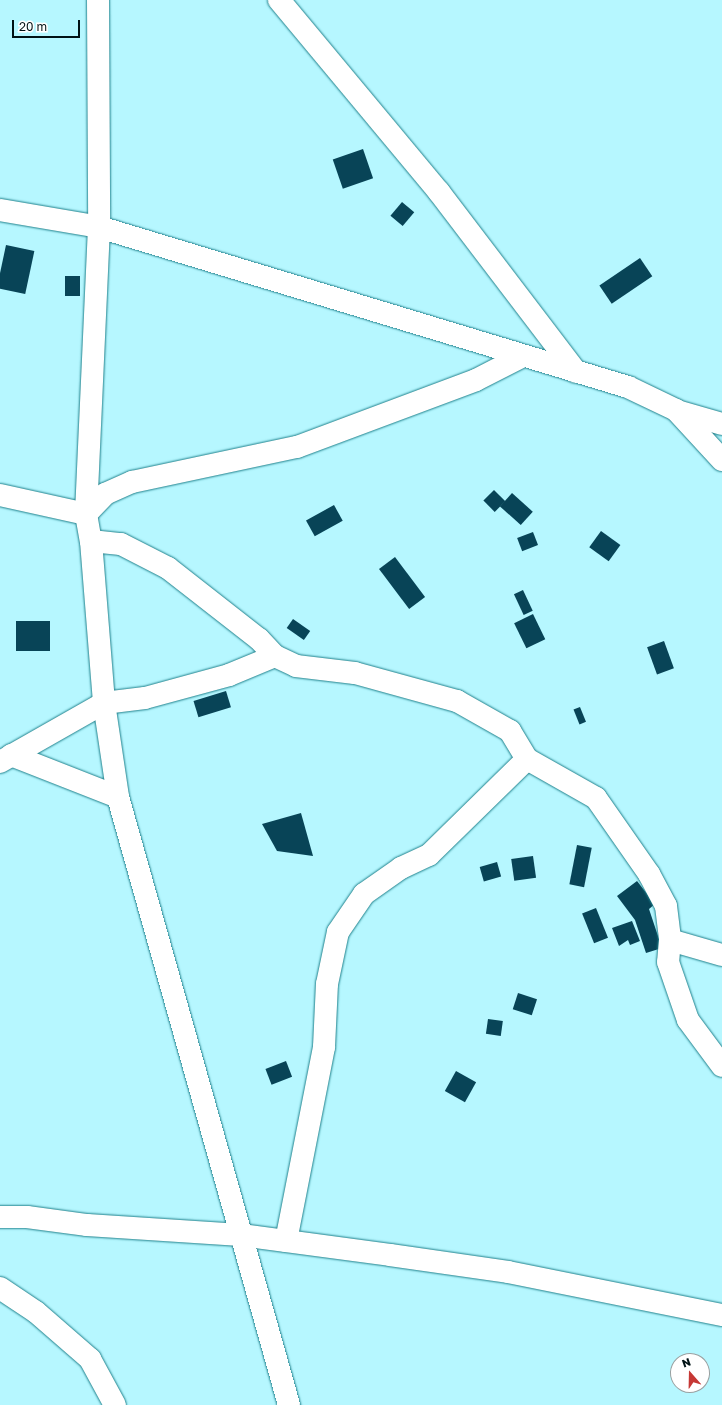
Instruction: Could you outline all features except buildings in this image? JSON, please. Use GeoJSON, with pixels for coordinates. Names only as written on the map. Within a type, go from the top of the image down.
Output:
{"type":"FeatureCollection","features":[{"type":"Feature","properties":{"kind":"street"},"geometry":{"type":"LineString","coordinates":[[98,0],[99,227],[86,514],[91,541],[104,703],[118,797],[288,1405]]}},
{"type":"Feature","properties":{"kind":"street"},"geometry":{"type":"LineString","coordinates":[[279,0],[439,192],[576,372]]}},
{"type":"Feature","properties":{"kind":"street"},"geometry":{"type":"LineString","coordinates":[[0,210],[99,227],[628,387],[676,410],[722,424]]}},
{"type":"Feature","properties":{"kind":"street"},"geometry":{"type":"LineString","coordinates":[[86,514],[105,494],[132,482],[297,448],[476,380],[523,356]]}},
{"type":"Feature","properties":{"kind":"street"},"geometry":{"type":"LineString","coordinates":[[676,410],[722,460]]}},
{"type":"Feature","properties":{"kind":"street"},"geometry":{"type":"LineString","coordinates":[[0,495],[86,514]]}},
{"type":"Feature","properties":{"kind":"street"},"geometry":{"type":"LineString","coordinates":[[91,541],[121,544],[168,568],[259,639],[275,656],[296,666],[355,673],[457,700],[510,731],[527,759],[596,798],[648,874],[666,906],[670,940],[668,962],[688,1020],[722,1066]]}},
{"type":"Feature","properties":{"kind":"street"},"geometry":{"type":"LineString","coordinates":[[5,759],[104,703],[145,698],[214,679],[275,656]]}},
{"type":"Feature","properties":{"kind":"street"},"geometry":{"type":"LineString","coordinates":[[5,759],[118,797]]}},
{"type":"Feature","properties":{"kind":"street"},"geometry":{"type":"LineString","coordinates":[[286,1241],[324,1047],[327,984],[338,932],[364,894],[401,868],[429,855],[527,759]]}},
{"type":"Feature","properties":{"kind":"street"},"geometry":{"type":"LineString","coordinates":[[670,940],[722,955]]}},
{"type":"Feature","properties":{"kind":"street"},"geometry":{"type":"LineString","coordinates":[[0,1217],[27,1217],[87,1225],[241,1235],[286,1241],[508,1272],[722,1315]]}},
{"type":"Feature","properties":{"kind":"street"},"geometry":{"type":"LineString","coordinates":[[0,1288],[36,1312],[90,1359],[115,1405]]}}]}
